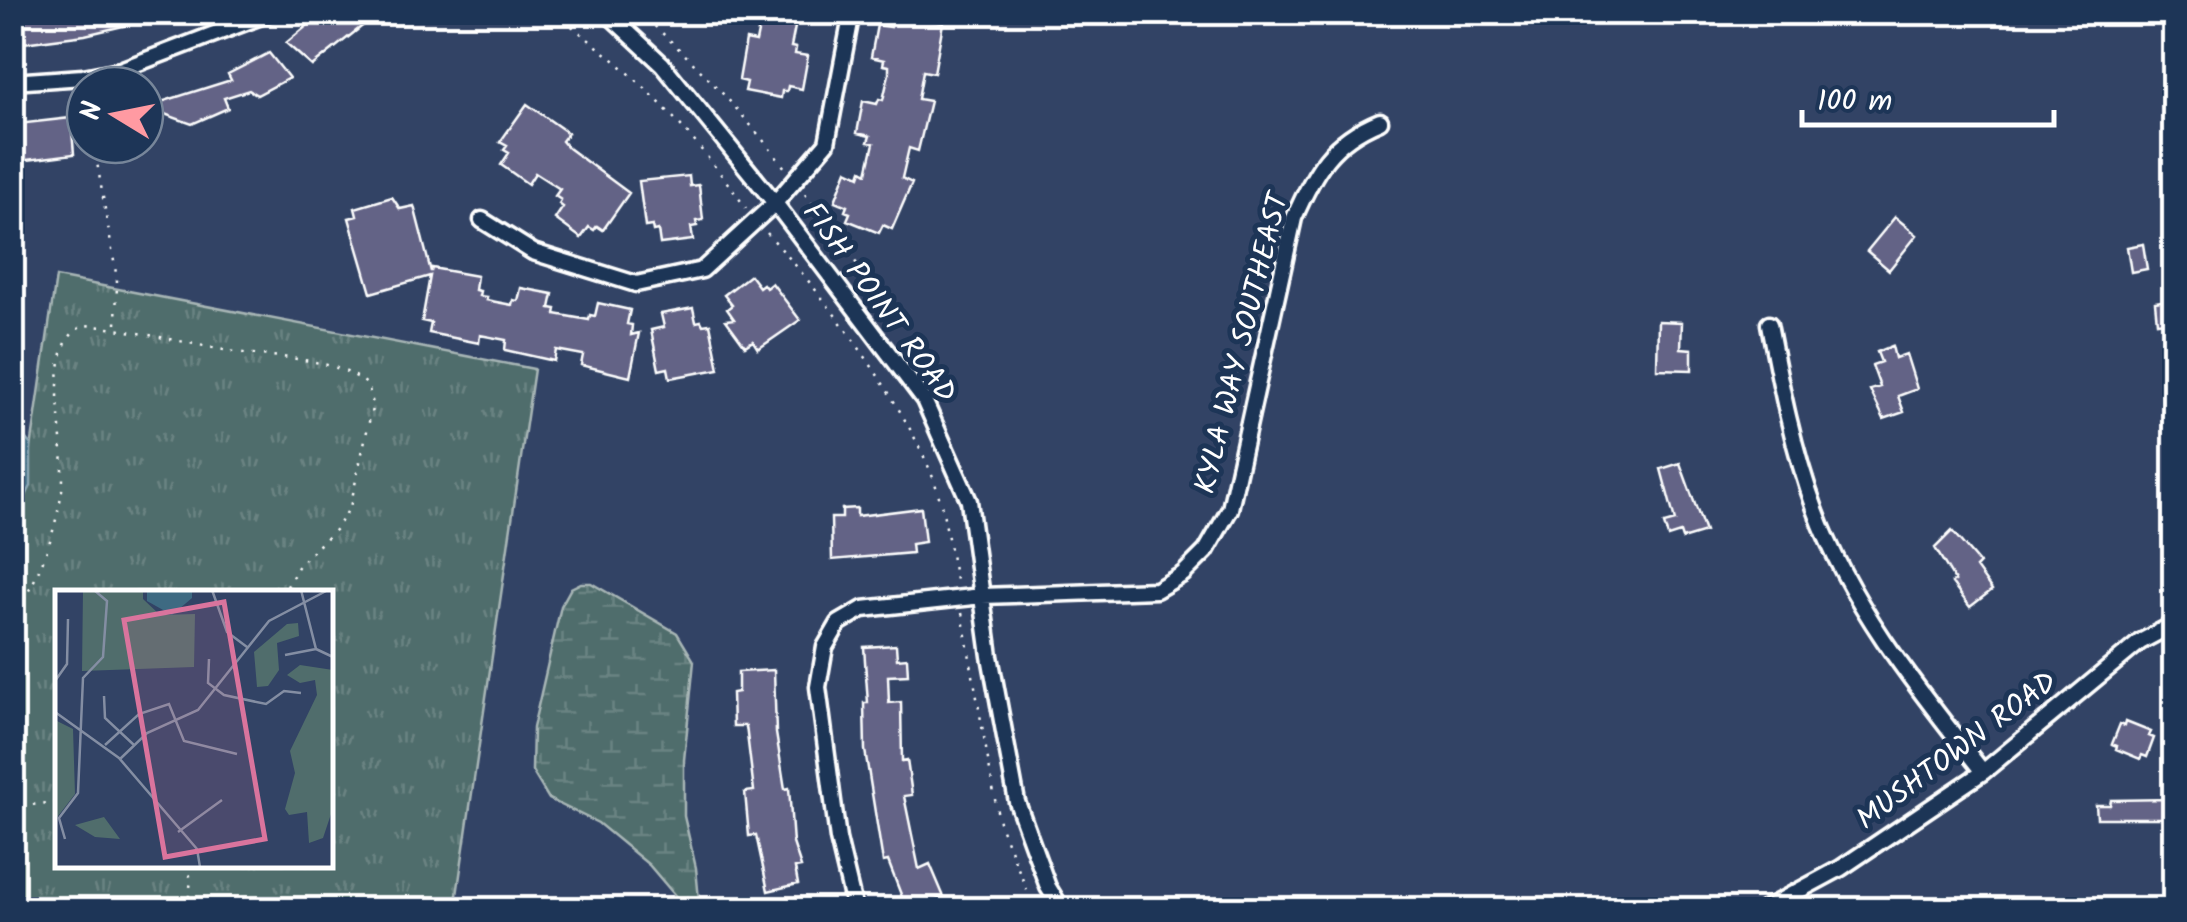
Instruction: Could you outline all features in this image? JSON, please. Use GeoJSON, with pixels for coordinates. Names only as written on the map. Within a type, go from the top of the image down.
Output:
{"type":"FeatureCollection","features":[{"type":"Feature","properties":{"kind":"street"},"geometry":{"type":"LineString","coordinates":[[12,82],[82,78],[120,70],[272,12]]}},
{"type":"Feature","properties":{"kind":"street","name":"FISH POINT ROAD"},"geometry":{"type":"LineString","coordinates":[[606,12],[662,64],[775,202],[924,400],[969,501],[1017,802],[1048,887],[1062,910]]}},
{"type":"Feature","properties":{"kind":"street"},"geometry":{"type":"LineString","coordinates":[[482,220],[533,252],[636,284],[702,270],[775,202],[827,144],[852,12]]}},
{"type":"Feature","properties":{"kind":"street","name":"KYLA WAY SOUTHEAST"},"geometry":{"type":"LineString","coordinates":[[855,910],[838,840],[818,687],[825,646],[839,623],[863,609],[982,596],[1156,590],[1183,574],[1206,551],[1230,509],[1294,218],[1309,183],[1327,155],[1356,131],[1380,121]]}},
{"type":"Feature","properties":{"kind":"street"},"geometry":{"type":"LineString","coordinates":[[1769,324],[1788,425],[1816,513],[1864,610],[1922,695],[1983,772]]}},
{"type":"Feature","properties":{"kind":"street","name":"MUSHTOWN ROAD"},"geometry":{"type":"LineString","coordinates":[[1763,910],[1842,868],[1983,772],[2140,642],[2174,624]]}},
{"type":"Feature","properties":{"kind":"path"},"geometry":{"type":"LineString","coordinates":[[556,12],[624,68],[721,173],[755,220],[798,266],[904,419],[931,470],[959,599],[999,822],[1035,910]]}},
{"type":"Feature","properties":{"kind":"path"},"geometry":{"type":"LineString","coordinates":[[639,12],[693,60],[739,109],[863,272]]}},
{"type":"Feature","properties":{"kind":"path"},"geometry":{"type":"LineString","coordinates":[[97,165],[117,279],[116,328]]}},
{"type":"Feature","properties":{"kind":"path"},"geometry":{"type":"LineString","coordinates":[[12,618],[31,590],[57,515],[62,487],[62,346],[68,334],[85,325],[315,363],[363,381],[372,392],[374,404],[350,507],[337,528],[300,563],[285,590]]}},
{"type":"Feature","properties":{"kind":"path"},"geometry":{"type":"LineString","coordinates":[[12,807],[55,802]]}},
{"type":"Feature","properties":{"kind":"path"},"geometry":{"type":"LineString","coordinates":[[187,910],[192,880],[188,867]]}},
{"type":"Feature","properties":{"kind":"green space"},"geometry":{"type":"Polygon","coordinates":[[[56,277],[534,369],[455,909],[13,910],[13,572],[56,277]]]}},
{"type":"Feature","properties":{"kind":"green space"},"geometry":{"type":"Polygon","coordinates":[[[591,583],[677,633],[694,661],[684,760],[684,816],[699,900],[690,906],[598,823],[549,799],[532,771],[533,728],[561,606],[571,588],[591,583]]]}},
{"type":"Feature","properties":{"kind":"water"},"geometry":{"type":"Polygon","coordinates":[[[13,424],[31,445],[31,486],[13,522],[13,424]]]}},
{"type":"Feature","properties":{"kind":"building"},"geometry":{"type":"Polygon","coordinates":[[[12,12],[156,12],[157,18],[85,35],[15,44],[12,12]]]}},
{"type":"Feature","properties":{"kind":"building"},"geometry":{"type":"Polygon","coordinates":[[[380,12],[312,66],[286,43],[314,20],[380,12]]]}},
{"type":"Feature","properties":{"kind":"building"},"geometry":{"type":"Polygon","coordinates":[[[762,12],[798,12],[791,47],[796,48],[795,54],[808,56],[802,89],[788,86],[781,98],[745,91],[747,82],[739,80],[746,40],[756,42],[762,12]]]}},
{"type":"Feature","properties":{"kind":"building"},"geometry":{"type":"Polygon","coordinates":[[[898,15],[943,23],[934,73],[923,71],[918,99],[930,101],[918,151],[909,148],[902,178],[912,183],[892,229],[883,225],[879,233],[847,220],[847,206],[835,201],[847,170],[860,176],[862,170],[867,173],[874,143],[868,142],[870,136],[857,133],[863,101],[877,104],[879,99],[883,100],[889,74],[884,60],[871,57],[877,25],[891,27],[892,22],[897,23],[898,15]]]}},
{"type":"Feature","properties":{"kind":"building"},"geometry":{"type":"Polygon","coordinates":[[[269,53],[289,78],[257,95],[249,90],[224,98],[228,108],[192,124],[165,114],[165,101],[231,80],[228,74],[269,53]]]}},
{"type":"Feature","properties":{"kind":"building"},"geometry":{"type":"Polygon","coordinates":[[[527,104],[568,133],[562,141],[568,148],[629,193],[603,230],[589,227],[581,238],[555,219],[563,207],[555,196],[560,189],[535,173],[528,184],[501,165],[509,153],[500,142],[527,104]]]}},
{"type":"Feature","properties":{"kind":"building"},"geometry":{"type":"Polygon","coordinates":[[[65,119],[65,155],[19,161],[17,124],[65,119]]]}},
{"type":"Feature","properties":{"kind":"building"},"geometry":{"type":"Polygon","coordinates":[[[689,176],[690,186],[699,185],[703,220],[691,227],[693,240],[660,244],[658,230],[645,227],[639,181],[689,176]]]}},
{"type":"Feature","properties":{"kind":"building"},"geometry":{"type":"Polygon","coordinates":[[[392,197],[400,209],[414,206],[431,272],[432,268],[477,276],[475,290],[486,300],[512,305],[513,300],[518,301],[521,288],[553,294],[550,308],[556,309],[555,314],[589,320],[590,315],[595,316],[598,303],[630,310],[627,324],[632,325],[631,335],[639,333],[630,377],[581,365],[583,355],[556,350],[554,361],[505,350],[506,340],[480,335],[479,343],[429,333],[431,323],[422,321],[430,276],[371,293],[349,218],[357,216],[355,208],[392,197]]]}},
{"type":"Feature","properties":{"kind":"building"},"geometry":{"type":"Polygon","coordinates":[[[1895,217],[1917,235],[1889,270],[1867,251],[1895,217]]]}},
{"type":"Feature","properties":{"kind":"building"},"geometry":{"type":"Polygon","coordinates":[[[2143,244],[2147,269],[2131,272],[2127,247],[2143,244]]]}},
{"type":"Feature","properties":{"kind":"building"},"geometry":{"type":"Polygon","coordinates":[[[750,275],[759,287],[763,284],[766,288],[772,283],[800,320],[758,349],[753,341],[745,346],[726,320],[734,319],[727,309],[732,305],[724,295],[750,275]]]}},
{"type":"Feature","properties":{"kind":"building"},"geometry":{"type":"Polygon","coordinates":[[[2174,299],[2174,320],[2157,322],[2155,302],[2174,299]]]}},
{"type":"Feature","properties":{"kind":"building"},"geometry":{"type":"Polygon","coordinates":[[[693,308],[696,322],[710,324],[719,369],[670,378],[668,368],[659,370],[651,330],[664,327],[661,314],[693,308]]]}},
{"type":"Feature","properties":{"kind":"building"},"geometry":{"type":"Polygon","coordinates":[[[1658,321],[1682,322],[1681,348],[1692,349],[1692,370],[1657,369],[1658,321]]]}},
{"type":"Feature","properties":{"kind":"building"},"geometry":{"type":"Polygon","coordinates":[[[1892,346],[1895,358],[1906,354],[1917,389],[1898,396],[1904,412],[1884,419],[1870,390],[1880,387],[1872,365],[1881,362],[1877,352],[1892,346]]]}},
{"type":"Feature","properties":{"kind":"building"},"geometry":{"type":"Polygon","coordinates":[[[1680,463],[1705,532],[1682,539],[1680,533],[1668,537],[1664,524],[1675,521],[1661,469],[1680,463]]]}},
{"type":"Feature","properties":{"kind":"building"},"geometry":{"type":"Polygon","coordinates":[[[857,508],[857,516],[921,508],[925,542],[911,544],[912,553],[832,560],[831,518],[842,518],[842,509],[857,508]]]}},
{"type":"Feature","properties":{"kind":"building"},"geometry":{"type":"Polygon","coordinates":[[[1952,531],[1980,564],[1976,568],[1992,590],[1970,607],[1952,583],[1955,581],[1935,548],[1952,531]]]}},
{"type":"Feature","properties":{"kind":"building"},"geometry":{"type":"Polygon","coordinates":[[[896,645],[897,659],[907,658],[908,675],[888,676],[889,703],[901,702],[902,761],[907,760],[912,795],[904,796],[919,869],[930,864],[944,897],[926,904],[928,910],[907,910],[888,861],[883,862],[865,750],[864,703],[868,703],[864,647],[896,645]]]}},
{"type":"Feature","properties":{"kind":"building"},"geometry":{"type":"Polygon","coordinates":[[[774,670],[776,733],[785,789],[789,788],[793,843],[801,867],[795,868],[798,884],[768,891],[756,835],[749,836],[745,792],[754,791],[746,726],[733,726],[732,693],[738,692],[738,672],[774,670]]]}},
{"type":"Feature","properties":{"kind":"building"},"geometry":{"type":"Polygon","coordinates":[[[2126,722],[2151,732],[2149,736],[2154,738],[2147,757],[2142,755],[2140,759],[2112,744],[2120,724],[2125,726],[2126,722]]]}},
{"type":"Feature","properties":{"kind":"building"},"geometry":{"type":"Polygon","coordinates":[[[2172,799],[2173,818],[2097,818],[2096,805],[2110,805],[2111,800],[2172,799]]]}}]}
